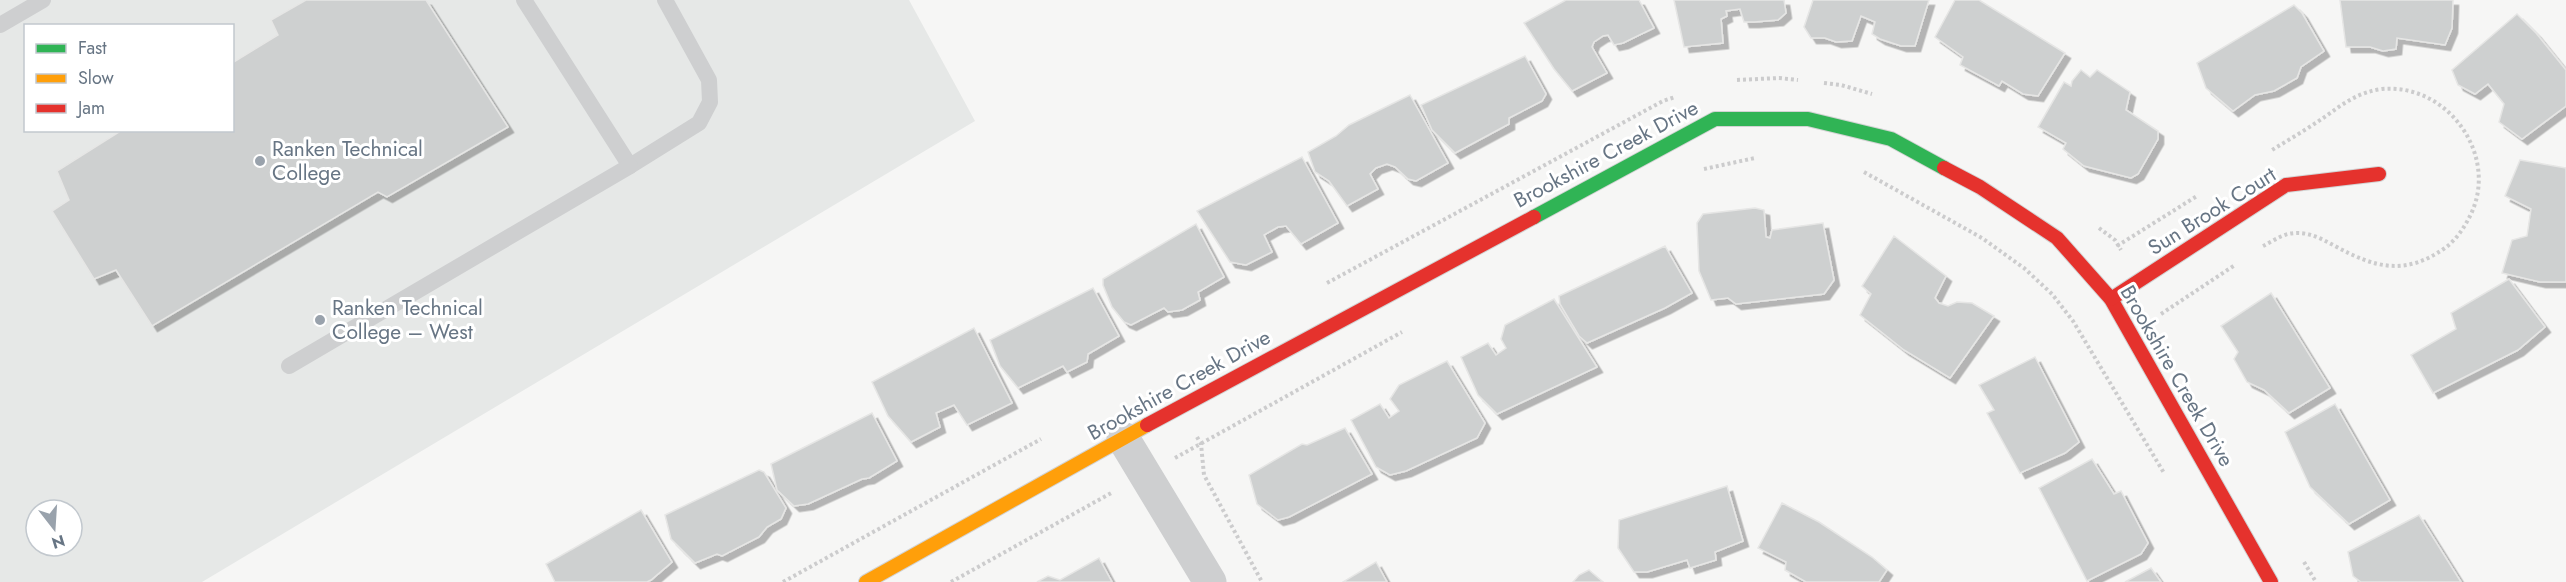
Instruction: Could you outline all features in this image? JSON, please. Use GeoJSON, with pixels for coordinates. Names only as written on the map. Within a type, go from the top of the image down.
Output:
{"type":"FeatureCollection","features":[{"type":"Feature","properties":{"kind":"street","name":"Brookshire Creek Drive"},"geometry":{"type":"LineString","coordinates":[[866,582],[1123,438],[1715,119],[1808,118],[1891,139],[1980,187],[2057,238],[2111,299],[2271,582]]}},
{"type":"Feature","properties":{"kind":"street","name":"Sun Brook Court"},"geometry":{"type":"LineString","coordinates":[[2111,299],[2286,186],[2379,174]]}},
{"type":"Feature","properties":{"kind":"street"},"geometry":{"type":"LineString","coordinates":[[1123,438],[1210,582]]}},
{"type":"Feature","properties":{"kind":"lane"},"geometry":{"type":"LineString","coordinates":[[0,25],[44,0]]}},
{"type":"Feature","properties":{"kind":"lane"},"geometry":{"type":"LineString","coordinates":[[524,0],[630,166]]}},
{"type":"Feature","properties":{"kind":"lane"},"geometry":{"type":"LineString","coordinates":[[289,366],[630,166],[699,123],[710,102],[709,80],[665,0]]}},
{"type":"Feature","properties":{"kind":"path"},"geometry":{"type":"LineString","coordinates":[[1732,81],[1779,78],[1800,80]]}},
{"type":"Feature","properties":{"kind":"path"},"geometry":{"type":"LineString","coordinates":[[1820,82],[1841,85],[1880,97]]}},
{"type":"Feature","properties":{"kind":"path"},"geometry":{"type":"LineString","coordinates":[[1326,284],[1663,101],[1683,94]]}},
{"type":"Feature","properties":{"kind":"path"},"geometry":{"type":"LineString","coordinates":[[1702,169],[1743,159],[1767,157]]}},
{"type":"Feature","properties":{"kind":"path"},"geometry":{"type":"LineString","coordinates":[[1858,168],[1982,238],[2024,268],[2052,294],[2073,321],[2170,482]]}},
{"type":"Feature","properties":{"kind":"path"},"geometry":{"type":"LineString","coordinates":[[2097,226],[2115,240],[2159,315]]}},
{"type":"Feature","properties":{"kind":"path"},"geometry":{"type":"LineString","coordinates":[[951,582],[1409,328]]}},
{"type":"Feature","properties":{"kind":"path"},"geometry":{"type":"LineString","coordinates":[[783,582],[1042,439]]}},
{"type":"Feature","properties":{"kind":"path"},"geometry":{"type":"LineString","coordinates":[[1201,444],[1204,475],[1262,582]]}},
{"type":"Feature","properties":{"kind":"path"},"geometry":{"type":"LineString","coordinates":[[2304,561],[2316,582]]}},
{"type":"Feature","properties":{"kind":"shaded area","name":"Ranken Technical College – West"},"geometry":{"type":"Polygon","coordinates":[[[0,0],[909,0],[975,121],[202,582],[0,582],[0,0]]]}},
{"type":"Feature","properties":{"kind":"building","name":"Ranken Technical College"},"geometry":{"type":"Polygon","coordinates":[[[306,0],[426,0],[508,127],[387,197],[378,192],[152,326],[116,270],[94,279],[52,211],[69,200],[57,171],[119,132],[234,132],[234,62],[278,35],[271,20],[306,0]]]}},
{"type":"Feature","properties":{"kind":"building"},"geometry":{"type":"Polygon","coordinates":[[[1566,0],[1639,0],[1654,28],[1623,43],[1614,45],[1608,35],[1594,42],[1592,47],[1607,73],[1572,91],[1554,69],[1524,23],[1566,0]]]}},
{"type":"Feature","properties":{"kind":"building"},"geometry":{"type":"Polygon","coordinates":[[[1674,0],[1784,0],[1786,13],[1778,20],[1744,22],[1740,9],[1726,11],[1727,16],[1721,19],[1723,43],[1684,47],[1674,0]]]}},
{"type":"Feature","properties":{"kind":"building"},"geometry":{"type":"Polygon","coordinates":[[[1813,0],[1929,0],[1915,46],[1901,46],[1872,34],[1875,22],[1861,16],[1852,41],[1836,42],[1825,38],[1811,38],[1804,27],[1813,0]]]}},
{"type":"Feature","properties":{"kind":"building"},"geometry":{"type":"Polygon","coordinates":[[[1955,0],[1979,0],[2065,53],[2038,96],[2023,94],[2002,81],[1999,86],[1960,65],[1963,57],[1935,37],[1955,0]]]}},
{"type":"Feature","properties":{"kind":"building"},"geometry":{"type":"Polygon","coordinates":[[[2340,0],[2453,0],[2452,28],[2445,45],[2397,38],[2396,49],[2383,51],[2370,47],[2346,47],[2340,0]]]}},
{"type":"Feature","properties":{"kind":"building"},"geometry":{"type":"Polygon","coordinates":[[[2294,5],[2302,13],[2324,51],[2301,67],[2297,78],[2274,91],[2255,95],[2233,111],[2206,88],[2197,63],[2294,5]]]}},
{"type":"Feature","properties":{"kind":"building"},"geometry":{"type":"Polygon","coordinates":[[[2517,14],[2566,70],[2566,106],[2522,139],[2499,122],[2504,104],[2488,84],[2475,94],[2458,85],[2452,70],[2517,14]]]}},
{"type":"Feature","properties":{"kind":"building"},"geometry":{"type":"Polygon","coordinates":[[[1525,56],[1546,94],[1542,101],[1509,118],[1509,124],[1455,153],[1432,130],[1421,105],[1525,56]]]}},
{"type":"Feature","properties":{"kind":"building"},"geometry":{"type":"Polygon","coordinates":[[[2081,70],[2090,77],[2097,70],[2130,92],[2126,110],[2158,131],[2158,139],[2138,174],[2131,178],[2084,166],[2063,149],[2066,143],[2038,127],[2064,82],[2071,86],[2072,81],[2081,70]]]}},
{"type":"Feature","properties":{"kind":"building"},"geometry":{"type":"Polygon","coordinates":[[[1410,95],[1448,163],[1416,181],[1408,179],[1395,167],[1387,164],[1376,168],[1370,174],[1378,189],[1347,206],[1329,181],[1315,172],[1308,152],[1336,136],[1349,125],[1410,95]]]}},
{"type":"Feature","properties":{"kind":"building"},"geometry":{"type":"Polygon","coordinates":[[[1302,157],[1338,223],[1301,244],[1286,226],[1278,227],[1264,235],[1272,252],[1246,265],[1230,262],[1197,211],[1302,157]]]}},
{"type":"Feature","properties":{"kind":"building"},"geometry":{"type":"Polygon","coordinates":[[[2520,160],[2566,168],[2566,282],[2540,282],[2502,273],[2512,240],[2527,236],[2531,209],[2505,196],[2520,160]]]}},
{"type":"Feature","properties":{"kind":"building"},"geometry":{"type":"Polygon","coordinates":[[[1755,208],[1764,210],[1766,237],[1770,238],[1772,230],[1823,223],[1834,280],[1824,294],[1736,304],[1728,298],[1711,300],[1699,271],[1697,223],[1703,214],[1755,208]]]}},
{"type":"Feature","properties":{"kind":"building"},"geometry":{"type":"Polygon","coordinates":[[[1196,224],[1224,277],[1198,292],[1200,300],[1182,310],[1168,312],[1164,308],[1131,325],[1124,322],[1112,307],[1103,285],[1103,279],[1196,224]]]}},
{"type":"Feature","properties":{"kind":"building"},"geometry":{"type":"Polygon","coordinates":[[[1894,236],[1946,276],[1935,298],[1939,303],[1948,306],[1957,302],[1972,303],[1994,316],[1950,378],[1904,350],[1860,315],[1871,294],[1862,286],[1894,236]]]}},
{"type":"Feature","properties":{"kind":"building"},"geometry":{"type":"Polygon","coordinates":[[[1665,246],[1692,293],[1665,308],[1587,343],[1579,336],[1560,304],[1559,296],[1665,246]]]}},
{"type":"Feature","properties":{"kind":"building"},"geometry":{"type":"Polygon","coordinates":[[[2509,279],[2545,327],[2518,350],[2433,393],[2411,355],[2456,329],[2451,313],[2509,279]]]}},
{"type":"Feature","properties":{"kind":"building"},"geometry":{"type":"Polygon","coordinates":[[[1093,288],[1119,336],[1088,354],[1087,362],[1067,372],[1063,366],[1018,388],[1000,366],[990,340],[1093,288]]]}},
{"type":"Feature","properties":{"kind":"building"},"geometry":{"type":"Polygon","coordinates":[[[2271,293],[2330,388],[2289,413],[2264,390],[2247,382],[2234,359],[2238,352],[2221,326],[2271,293]]]}},
{"type":"Feature","properties":{"kind":"building"},"geometry":{"type":"Polygon","coordinates":[[[1554,299],[1597,367],[1497,414],[1478,395],[1461,357],[1488,343],[1496,355],[1506,348],[1501,339],[1505,325],[1554,299]]]}},
{"type":"Feature","properties":{"kind":"building"},"geometry":{"type":"Polygon","coordinates":[[[974,328],[1012,403],[967,425],[954,405],[936,413],[940,427],[911,442],[888,416],[872,382],[974,328]]]}},
{"type":"Feature","properties":{"kind":"building"},"geometry":{"type":"Polygon","coordinates":[[[2035,357],[2079,442],[2065,453],[2020,473],[1987,413],[1994,410],[1979,385],[2035,357]]]}},
{"type":"Feature","properties":{"kind":"building"},"geometry":{"type":"Polygon","coordinates":[[[1447,361],[1485,423],[1477,438],[1406,471],[1390,475],[1376,467],[1351,420],[1380,404],[1389,418],[1399,411],[1390,399],[1399,385],[1447,361]]]}},
{"type":"Feature","properties":{"kind":"building"},"geometry":{"type":"Polygon","coordinates":[[[2335,404],[2390,500],[2349,524],[2310,487],[2285,432],[2335,404]]]}},
{"type":"Feature","properties":{"kind":"building"},"geometry":{"type":"Polygon","coordinates":[[[872,413],[897,461],[869,478],[862,479],[808,504],[794,506],[777,490],[771,464],[872,413]]]}},
{"type":"Feature","properties":{"kind":"building"},"geometry":{"type":"Polygon","coordinates":[[[1345,428],[1372,474],[1289,517],[1278,520],[1257,504],[1249,475],[1302,444],[1307,445],[1345,428]]]}},
{"type":"Feature","properties":{"kind":"building"},"geometry":{"type":"Polygon","coordinates":[[[2092,459],[2114,494],[2121,491],[2148,543],[2141,554],[2087,581],[2039,488],[2092,459]]]}},
{"type":"Feature","properties":{"kind":"building"},"geometry":{"type":"Polygon","coordinates":[[[759,470],[764,472],[786,508],[781,519],[767,527],[759,537],[722,556],[717,554],[695,563],[671,539],[665,515],[759,470]]]}},
{"type":"Feature","properties":{"kind":"building"},"geometry":{"type":"Polygon","coordinates":[[[1727,486],[1743,541],[1715,552],[1716,560],[1690,568],[1687,560],[1647,572],[1634,572],[1618,548],[1619,520],[1727,486]]]}},
{"type":"Feature","properties":{"kind":"building"},"geometry":{"type":"Polygon","coordinates":[[[1782,503],[1819,522],[1872,557],[1887,570],[1879,582],[1806,582],[1785,570],[1786,562],[1758,548],[1782,503]]]}},
{"type":"Feature","properties":{"kind":"building"},"geometry":{"type":"Polygon","coordinates":[[[641,510],[672,562],[651,580],[647,582],[555,582],[546,564],[641,510]]]}},
{"type":"Feature","properties":{"kind":"building"},"geometry":{"type":"Polygon","coordinates":[[[2419,515],[2461,582],[2361,582],[2353,576],[2348,552],[2419,515]]]}},
{"type":"Feature","properties":{"kind":"building"},"geometry":{"type":"Polygon","coordinates":[[[1099,558],[1112,582],[1037,582],[1048,576],[1060,580],[1099,558]]]}},
{"type":"Feature","properties":{"kind":"building"},"geometry":{"type":"Polygon","coordinates":[[[1376,562],[1387,582],[1343,582],[1376,562]]]}},
{"type":"Feature","properties":{"kind":"building"},"geometry":{"type":"Polygon","coordinates":[[[2151,568],[2161,582],[2125,582],[2151,568]]]}},
{"type":"Feature","properties":{"kind":"building"},"geometry":{"type":"Polygon","coordinates":[[[1589,570],[1603,582],[1573,582],[1579,575],[1589,570]]]}},
{"type":"Feature","properties":{"kind":"traffic: fast"},"geometry":{"type":"LineString","coordinates":[[1534,217],[1715,119],[1808,119],[1891,139],[1944,168]]}},
{"type":"Feature","properties":{"kind":"traffic: slow"},"geometry":{"type":"LineString","coordinates":[[866,582],[1147,425]]}},
{"type":"Feature","properties":{"kind":"traffic: jam"},"geometry":{"type":"LineString","coordinates":[[1944,168],[1980,187],[2057,238],[2111,299],[2271,582]]}},
{"type":"Feature","properties":{"kind":"traffic: jam"},"geometry":{"type":"LineString","coordinates":[[2111,299],[2286,185],[2379,174]]}},
{"type":"Feature","properties":{"kind":"traffic: jam"},"geometry":{"type":"LineString","coordinates":[[1147,425],[1534,217]]}},
{"type":"Feature","properties":{"kind":"place","name":"Ranken Technical College"},"geometry":{"type":"Point","coordinates":[260,161]}},
{"type":"Feature","properties":{"kind":"place","name":"Ranken Technical College – West"},"geometry":{"type":"Point","coordinates":[320,320]}}]}
